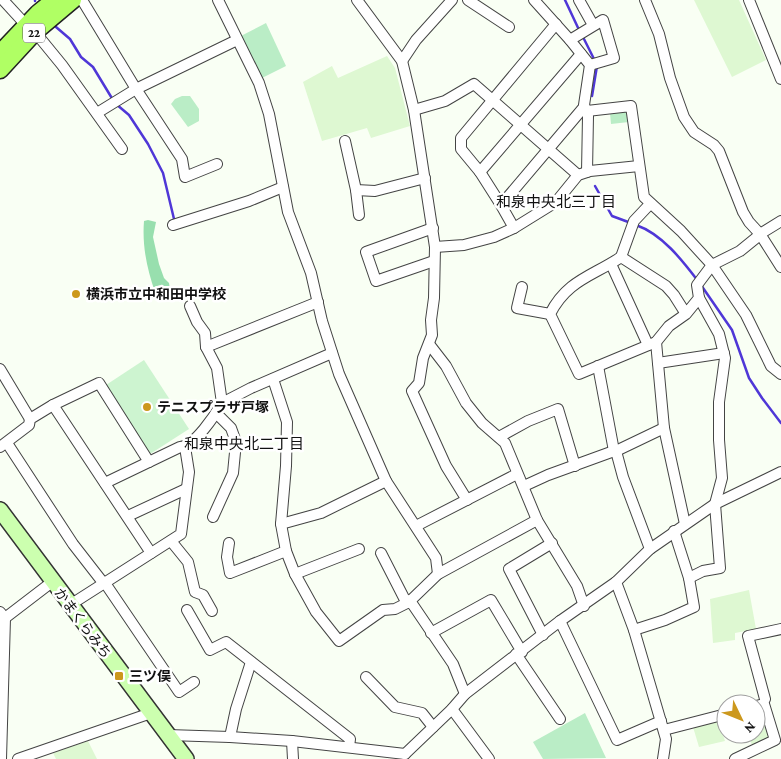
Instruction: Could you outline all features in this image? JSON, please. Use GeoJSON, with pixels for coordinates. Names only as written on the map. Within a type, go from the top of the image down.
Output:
{"type":"FeatureCollection","features":[{"type":"Feature","properties":{"kind":"main road","name":"22"},"geometry":{"type":"LineString","coordinates":[[0,70],[54,0]]}},
{"type":"Feature","properties":{"kind":"main road","name":"22"},"geometry":{"type":"LineString","coordinates":[[0,53],[30,29],[73,0]]}},
{"type":"Feature","properties":{"kind":"main road","name":"かまくらみち"},"geometry":{"type":"LineString","coordinates":[[0,510],[186,759]]}},
{"type":"Feature","properties":{"kind":"street"},"geometry":{"type":"LineString","coordinates":[[3,0],[62,65],[122,149]]}},
{"type":"Feature","properties":{"kind":"street"},"geometry":{"type":"LineString","coordinates":[[82,0],[136,89],[182,159],[185,177],[217,164]]}},
{"type":"Feature","properties":{"kind":"street"},"geometry":{"type":"LineString","coordinates":[[218,0],[264,96],[288,212],[311,273],[339,374],[386,480],[436,558],[438,574]]}},
{"type":"Feature","properties":{"kind":"street"},"geometry":{"type":"LineString","coordinates":[[357,0],[402,61],[414,110],[435,247],[434,298],[431,320],[432,335],[423,358],[419,383],[412,390],[446,466],[467,500]]}},
{"type":"Feature","properties":{"kind":"street"},"geometry":{"type":"LineString","coordinates":[[402,61],[416,40],[452,0]]}},
{"type":"Feature","properties":{"kind":"street"},"geometry":{"type":"LineString","coordinates":[[468,0],[509,27]]}},
{"type":"Feature","properties":{"kind":"street"},"geometry":{"type":"LineString","coordinates":[[534,0],[556,24],[581,33]]}},
{"type":"Feature","properties":{"kind":"street"},"geometry":{"type":"LineString","coordinates":[[480,172],[581,54],[579,0]]}},
{"type":"Feature","properties":{"kind":"street"},"geometry":{"type":"LineString","coordinates":[[645,0],[659,34],[670,78],[688,126],[698,136],[714,145],[719,151],[743,212],[781,267]]}},
{"type":"Feature","properties":{"kind":"street"},"geometry":{"type":"LineString","coordinates":[[749,0],[781,79]]}},
{"type":"Feature","properties":{"kind":"street"},"geometry":{"type":"LineString","coordinates":[[581,33],[603,20],[614,58],[595,64]]}},
{"type":"Feature","properties":{"kind":"street"},"geometry":{"type":"LineString","coordinates":[[514,228],[480,172],[462,149],[461,138],[556,24]]}},
{"type":"Feature","properties":{"kind":"street"},"geometry":{"type":"LineString","coordinates":[[97,113],[136,89],[237,40]]}},
{"type":"Feature","properties":{"kind":"street"},"geometry":{"type":"LineString","coordinates":[[581,54],[595,64]]}},
{"type":"Feature","properties":{"kind":"street"},"geometry":{"type":"LineString","coordinates":[[588,172],[588,116],[595,64]]}},
{"type":"Feature","properties":{"kind":"street"},"geometry":{"type":"LineString","coordinates":[[414,110],[445,101],[474,84],[549,149],[588,172]]}},
{"type":"Feature","properties":{"kind":"street"},"geometry":{"type":"LineString","coordinates":[[501,205],[549,149],[589,110],[631,106],[644,197],[681,231],[712,265],[746,315],[771,366],[781,374]]}},
{"type":"Feature","properties":{"kind":"street"},"geometry":{"type":"LineString","coordinates":[[345,141],[356,190],[359,215]]}},
{"type":"Feature","properties":{"kind":"street"},"geometry":{"type":"LineString","coordinates":[[435,247],[464,245],[494,237],[514,228],[556,202],[577,178],[588,172],[639,166]]}},
{"type":"Feature","properties":{"kind":"street"},"geometry":{"type":"LineString","coordinates":[[356,190],[375,191],[425,178]]}},
{"type":"Feature","properties":{"kind":"street"},"geometry":{"type":"LineString","coordinates":[[173,225],[249,201],[283,187]]}},
{"type":"Feature","properties":{"kind":"street"},"geometry":{"type":"LineString","coordinates":[[550,314],[556,302],[566,290],[579,280],[621,257],[633,224],[650,204]]}},
{"type":"Feature","properties":{"kind":"street"},"geometry":{"type":"LineString","coordinates":[[689,578],[704,571],[720,568],[715,504],[722,478],[719,402],[725,358],[719,334],[699,298],[700,281],[712,265],[740,251],[760,234],[781,222]]}},
{"type":"Feature","properties":{"kind":"street"},"geometry":{"type":"LineString","coordinates":[[433,228],[366,252],[376,281],[434,261]]}},
{"type":"Feature","properties":{"kind":"street"},"geometry":{"type":"LineString","coordinates":[[621,257],[666,286],[686,314]]}},
{"type":"Feature","properties":{"kind":"street"},"geometry":{"type":"LineString","coordinates":[[611,264],[652,343],[658,363],[664,428],[685,524]]}},
{"type":"Feature","properties":{"kind":"street"},"geometry":{"type":"LineString","coordinates":[[522,287],[517,308],[550,314]]}},
{"type":"Feature","properties":{"kind":"street"},"geometry":{"type":"LineString","coordinates":[[550,314],[579,374],[652,343],[669,326],[686,314],[699,298]]}},
{"type":"Feature","properties":{"kind":"street"},"geometry":{"type":"LineString","coordinates":[[208,346],[318,302]]}},
{"type":"Feature","properties":{"kind":"street"},"geometry":{"type":"LineString","coordinates":[[190,306],[204,333],[217,368],[226,401]]}},
{"type":"Feature","properties":{"kind":"street"},"geometry":{"type":"LineString","coordinates":[[429,344],[446,366],[466,403],[482,423],[505,443],[537,520],[576,586],[584,606]]}},
{"type":"Feature","properties":{"kind":"street"},"geometry":{"type":"LineString","coordinates":[[105,483],[180,447],[185,447],[202,431],[226,401],[332,353]]}},
{"type":"Feature","properties":{"kind":"street"},"geometry":{"type":"LineString","coordinates":[[658,363],[724,353]]}},
{"type":"Feature","properties":{"kind":"street"},"geometry":{"type":"LineString","coordinates":[[598,366],[615,451],[650,549]]}},
{"type":"Feature","properties":{"kind":"street"},"geometry":{"type":"LineString","coordinates":[[2,376],[30,419],[29,425],[4,445],[73,544],[105,583],[179,692],[194,682]]}},
{"type":"Feature","properties":{"kind":"street"},"geometry":{"type":"LineString","coordinates":[[273,379],[287,422],[286,466],[281,524],[286,551],[295,574],[316,612],[339,641],[383,610],[395,609],[409,602],[438,574],[537,520]]}},
{"type":"Feature","properties":{"kind":"street"},"geometry":{"type":"LineString","coordinates":[[30,419],[53,405],[99,383],[149,462]]}},
{"type":"Feature","properties":{"kind":"street"},"geometry":{"type":"LineString","coordinates":[[53,405],[151,553]]}},
{"type":"Feature","properties":{"kind":"street"},"geometry":{"type":"LineString","coordinates":[[499,437],[528,420],[558,409],[575,466]]}},
{"type":"Feature","properties":{"kind":"street"},"geometry":{"type":"LineString","coordinates":[[212,517],[233,473],[236,442],[231,428],[216,413]]}},
{"type":"Feature","properties":{"kind":"street"},"geometry":{"type":"LineString","coordinates":[[524,486],[615,451],[664,428]]}},
{"type":"Feature","properties":{"kind":"street"},"geometry":{"type":"LineString","coordinates":[[70,605],[181,534],[186,489],[190,472],[185,447]]}},
{"type":"Feature","properties":{"kind":"street"},"geometry":{"type":"LineString","coordinates":[[168,735],[292,741],[349,747],[367,755],[407,757],[465,694],[560,621],[616,582],[650,549],[715,504],[781,472]]}},
{"type":"Feature","properties":{"kind":"street"},"geometry":{"type":"LineString","coordinates":[[416,526],[517,474]]}},
{"type":"Feature","properties":{"kind":"street"},"geometry":{"type":"LineString","coordinates":[[281,524],[321,513],[386,480]]}},
{"type":"Feature","properties":{"kind":"street"},"geometry":{"type":"LineString","coordinates":[[128,516],[186,489]]}},
{"type":"Feature","properties":{"kind":"street"},"geometry":{"type":"LineString","coordinates":[[634,630],[665,620],[694,607],[689,578],[674,532]]}},
{"type":"Feature","properties":{"kind":"street"},"geometry":{"type":"LineString","coordinates":[[171,541],[188,562],[195,592],[203,595],[212,611]]}},
{"type":"Feature","properties":{"kind":"street"},"geometry":{"type":"LineString","coordinates":[[229,543],[227,566],[230,573],[286,551]]}},
{"type":"Feature","properties":{"kind":"street"},"geometry":{"type":"LineString","coordinates":[[543,635],[509,569],[552,543]]}},
{"type":"Feature","properties":{"kind":"street"},"geometry":{"type":"LineString","coordinates":[[295,574],[359,548]]}},
{"type":"Feature","properties":{"kind":"street"},"geometry":{"type":"LineString","coordinates":[[381,553],[404,598],[413,605],[453,664],[465,694]]}},
{"type":"Feature","properties":{"kind":"street"},"geometry":{"type":"LineString","coordinates":[[1,759],[3,615],[52,582]]}},
{"type":"Feature","properties":{"kind":"street"},"geometry":{"type":"LineString","coordinates":[[616,582],[634,630],[666,739],[663,759]]}},
{"type":"Feature","properties":{"kind":"street"},"geometry":{"type":"LineString","coordinates":[[431,633],[491,600],[519,653],[560,719]]}},
{"type":"Feature","properties":{"kind":"street"},"geometry":{"type":"LineString","coordinates":[[188,610],[210,650],[226,642],[350,739],[349,747]]}},
{"type":"Feature","properties":{"kind":"street"},"geometry":{"type":"LineString","coordinates":[[560,621],[618,740],[662,726],[716,716]]}},
{"type":"Feature","properties":{"kind":"street"},"geometry":{"type":"LineString","coordinates":[[764,694],[748,636],[781,629]]}},
{"type":"Feature","properties":{"kind":"street"},"geometry":{"type":"LineString","coordinates":[[230,737],[236,709],[251,662]]}},
{"type":"Feature","properties":{"kind":"street"},"geometry":{"type":"LineString","coordinates":[[366,677],[396,707],[422,713],[433,727]]}},
{"type":"Feature","properties":{"kind":"street"},"geometry":{"type":"LineString","coordinates":[[452,709],[489,759]]}},
{"type":"Feature","properties":{"kind":"street"},"geometry":{"type":"LineString","coordinates":[[735,759],[775,740],[766,711]]}},
{"type":"Feature","properties":{"kind":"street"},"geometry":{"type":"LineString","coordinates":[[18,759],[151,713]]}},
{"type":"Feature","properties":{"kind":"street"},"geometry":{"type":"LineString","coordinates":[[290,757],[292,741]]}},
{"type":"Feature","properties":{"kind":"green space"},"geometry":{"type":"Polygon","coordinates":[[[694,0],[739,0],[766,60],[732,77],[694,0]]]}},
{"type":"Feature","properties":{"kind":"green space"},"geometry":{"type":"Polygon","coordinates":[[[266,23],[286,66],[262,78],[258,76],[239,37],[266,23]]]}},
{"type":"Feature","properties":{"kind":"green space"},"geometry":{"type":"Polygon","coordinates":[[[387,56],[395,68],[410,126],[371,138],[367,128],[322,141],[303,82],[332,66],[338,78],[387,56]]]}},
{"type":"Feature","properties":{"kind":"green space"},"geometry":{"type":"Polygon","coordinates":[[[182,96],[190,96],[199,109],[199,121],[188,127],[171,104],[175,99],[182,96]]]}},
{"type":"Feature","properties":{"kind":"green space"},"geometry":{"type":"Polygon","coordinates":[[[625,111],[628,114],[629,122],[611,124],[610,113],[625,111]]]}},
{"type":"Feature","properties":{"kind":"green space"},"geometry":{"type":"Polygon","coordinates":[[[144,221],[156,222],[153,237],[159,264],[164,278],[169,283],[171,297],[168,300],[155,292],[150,275],[144,239],[144,221]]]}},
{"type":"Feature","properties":{"kind":"green space","name":"テニスプラザ戸塚"},"geometry":{"type":"Polygon","coordinates":[[[144,360],[189,429],[150,454],[106,385],[144,360]]]}},
{"type":"Feature","properties":{"kind":"green space"},"geometry":{"type":"Polygon","coordinates":[[[749,590],[756,629],[735,633],[735,640],[713,643],[710,599],[749,590]]]}},
{"type":"Feature","properties":{"kind":"green space"},"geometry":{"type":"Polygon","coordinates":[[[585,713],[606,758],[543,759],[533,742],[585,713]]]}},
{"type":"Feature","properties":{"kind":"green space"},"geometry":{"type":"Polygon","coordinates":[[[716,721],[716,743],[699,747],[693,727],[716,721]]]}},
{"type":"Feature","properties":{"kind":"green space"},"geometry":{"type":"Polygon","coordinates":[[[766,724],[770,737],[766,739],[766,724]]]}},
{"type":"Feature","properties":{"kind":"green space"},"geometry":{"type":"Polygon","coordinates":[[[88,741],[97,759],[56,759],[53,753],[88,741]]]}},
{"type":"Feature","properties":{"kind":"waterway"},"geometry":{"type":"LineString","coordinates":[[565,0],[580,32]]}},
{"type":"Feature","properties":{"kind":"waterway"},"geometry":{"type":"LineString","coordinates":[[56,27],[70,39],[81,57],[93,67],[113,100]]}},
{"type":"Feature","properties":{"kind":"waterway"},"geometry":{"type":"LineString","coordinates":[[583,37],[595,61]]}},
{"type":"Feature","properties":{"kind":"waterway"},"geometry":{"type":"LineString","coordinates":[[592,96],[597,66]]}},
{"type":"Feature","properties":{"kind":"waterway"},"geometry":{"type":"LineString","coordinates":[[116,104],[129,115],[148,144],[163,173],[174,219]]}},
{"type":"Feature","properties":{"kind":"waterway"},"geometry":{"type":"LineString","coordinates":[[595,186],[612,216],[631,223]]}},
{"type":"Feature","properties":{"kind":"waterway"},"geometry":{"type":"LineString","coordinates":[[636,225],[663,241],[698,281]]}},
{"type":"Feature","properties":{"kind":"waterway"},"geometry":{"type":"LineString","coordinates":[[701,285],[732,330],[749,378],[781,423]]}},
{"type":"Feature","properties":{"kind":"place","name":"横浜市立中和田中学校"},"geometry":{"type":"Point","coordinates":[76,294]}},
{"type":"Feature","properties":{"kind":"place","name":"テニスプラザ戸塚"},"geometry":{"type":"Point","coordinates":[147,407]}},
{"type":"Feature","properties":{"kind":"place","name":"三ツ俣"},"geometry":{"type":"Point","coordinates":[119,676]}},
{"type":"Feature","properties":{"kind":"district","name":"和泉中央北三丁目"},"geometry":{"type":"Point","coordinates":[556,202]}},
{"type":"Feature","properties":{"kind":"district","name":"和泉中央北二丁目"},"geometry":{"type":"Point","coordinates":[244,444]}}]}
